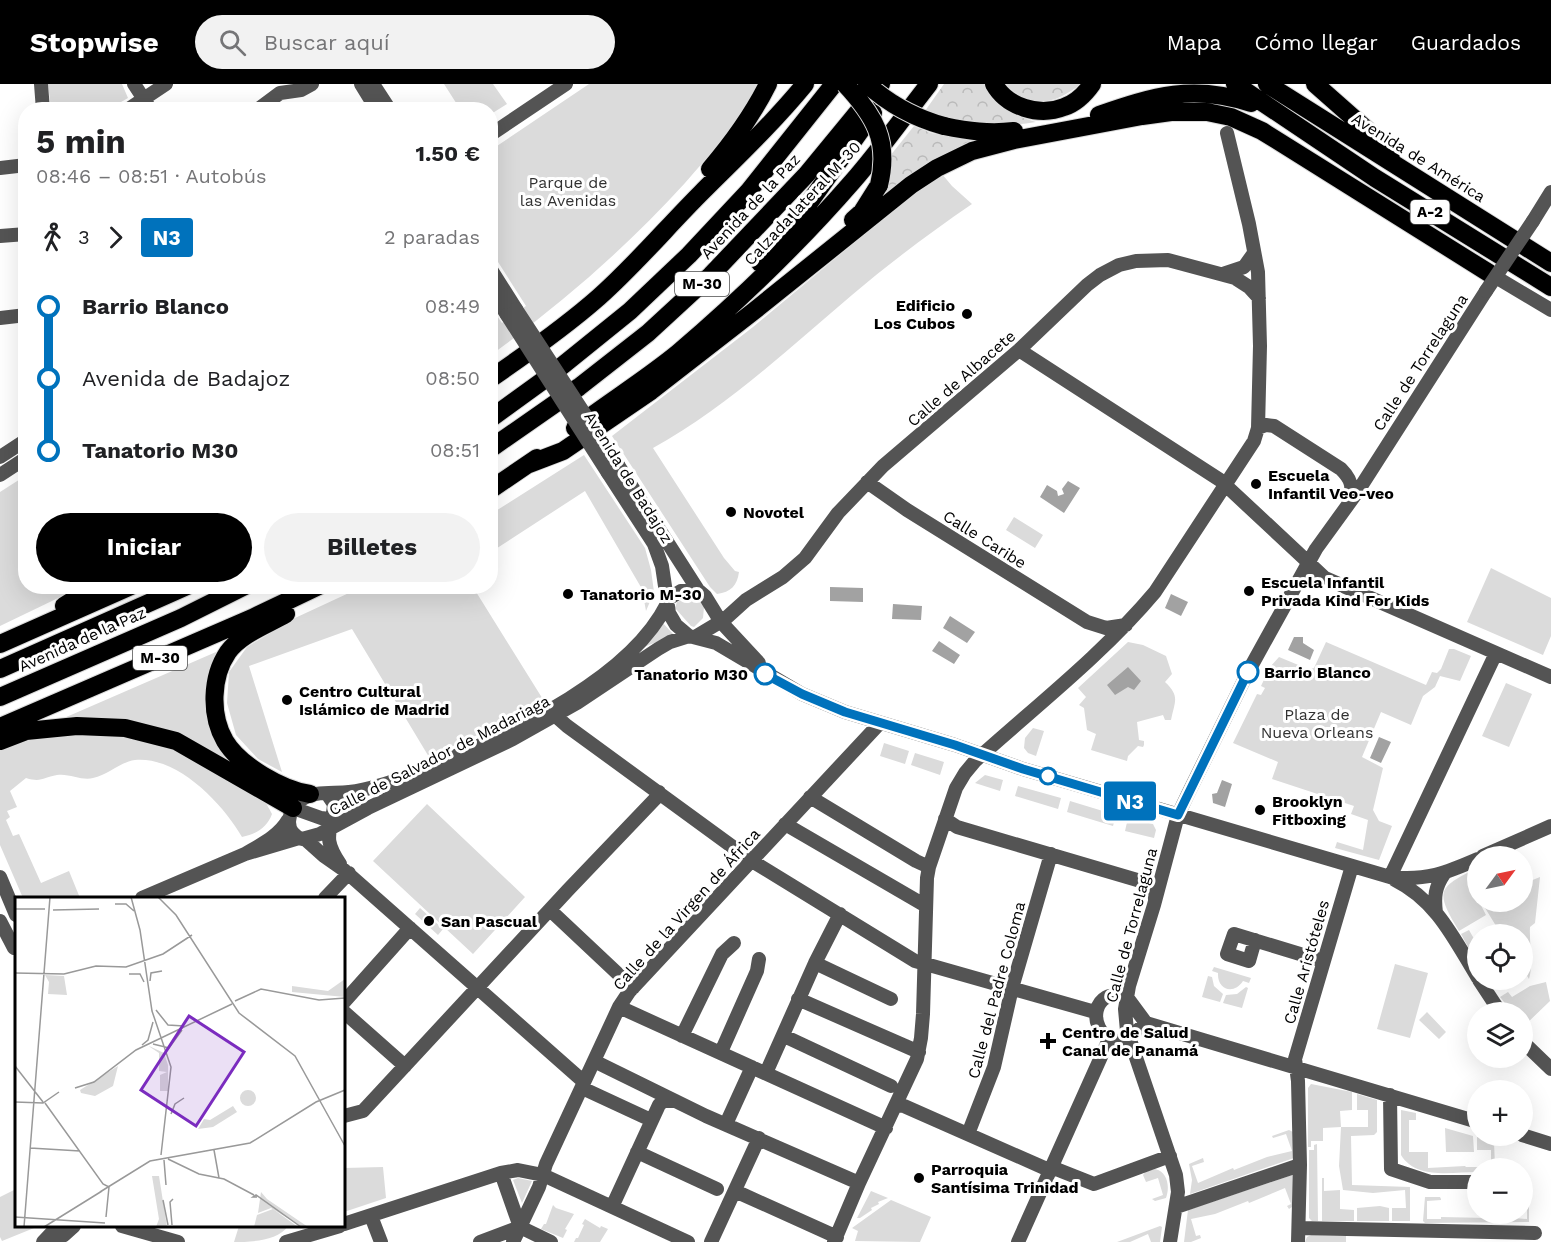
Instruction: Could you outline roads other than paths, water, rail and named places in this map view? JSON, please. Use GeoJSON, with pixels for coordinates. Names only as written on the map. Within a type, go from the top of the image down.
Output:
{"type":"FeatureCollection","features":[{"type":"Feature","properties":{"kind":"highway"},"geometry":{"type":"LineString","coordinates":[[683,211],[704,177],[738,136],[756,109],[768,84]]}},
{"type":"Feature","properties":{"kind":"highway"},"geometry":{"type":"LineString","coordinates":[[498,373],[542,344],[599,297],[642,257],[683,211],[781,114],[805,84]]}},
{"type":"Feature","properties":{"kind":"highway","name":"Avenida de la Paz"},"geometry":{"type":"LineString","coordinates":[[498,413],[552,374],[630,311],[688,255],[748,192],[834,84]]}},
{"type":"Feature","properties":{"kind":"highway"},"geometry":{"type":"LineString","coordinates":[[754,311],[862,212],[879,185],[883,158],[881,139],[868,110],[845,84]]}},
{"type":"Feature","properties":{"kind":"highway"},"geometry":{"type":"LineString","coordinates":[[867,84],[908,113],[944,126],[970,132],[1019,131],[1099,115]]}},
{"type":"Feature","properties":{"kind":"highway","name":"Avenida de la Paz"},"geometry":{"type":"LineString","coordinates":[[498,443],[579,387],[648,333],[711,275],[807,174],[881,84]]}},
{"type":"Feature","properties":{"kind":"highway"},"geometry":{"type":"LineString","coordinates":[[604,406],[622,388],[728,299],[752,273],[809,203],[894,84]]}},
{"type":"Feature","properties":{"kind":"highway","name":"Calzada lateral M-30"},"geometry":{"type":"LineString","coordinates":[[498,485],[529,464],[604,406],[639,384],[731,306],[854,180],[929,84]]}},
{"type":"Feature","properties":{"kind":"highway"},"geometry":{"type":"LineString","coordinates":[[994,84],[1003,96],[1019,106],[1049,111],[1064,108],[1076,101],[1092,84]]}},
{"type":"Feature","properties":{"kind":"highway","name":"A-2"},"geometry":{"type":"LineString","coordinates":[[1235,84],[1310,136],[1551,287]]}},
{"type":"Feature","properties":{"kind":"highway","name":"Avenida de América"},"geometry":{"type":"LineString","coordinates":[[1267,84],[1551,263]]}},
{"type":"Feature","properties":{"kind":"highway"},"geometry":{"type":"LineString","coordinates":[[1315,84],[1382,144],[1452,200]]}},
{"type":"Feature","properties":{"kind":"highway"},"geometry":{"type":"LineString","coordinates":[[1049,133],[1167,93],[1182,89],[1199,89],[1240,98],[1310,136]]}},
{"type":"Feature","properties":{"kind":"highway"},"geometry":{"type":"LineString","coordinates":[[1196,101],[1227,108],[1258,119],[1431,229],[1487,282]]}},
{"type":"Feature","properties":{"kind":"highway"},"geometry":{"type":"LineString","coordinates":[[529,464],[563,451],[651,391],[754,311],[910,184],[972,151],[1049,133],[1171,112],[1207,112],[1231,117],[1262,131],[1487,282]]}},
{"type":"Feature","properties":{"kind":"highway"},"geometry":{"type":"LineString","coordinates":[[498,366],[519,359]]}},
{"type":"Feature","properties":{"kind":"highway"},"geometry":{"type":"LineString","coordinates":[[3,642],[83,594]]}},
{"type":"Feature","properties":{"kind":"highway"},"geometry":{"type":"LineString","coordinates":[[3,642],[113,594]]}},
{"type":"Feature","properties":{"kind":"highway"},"geometry":{"type":"LineString","coordinates":[[99,626],[150,594]]}},
{"type":"Feature","properties":{"kind":"highway","name":"Avenida de la Paz"},"geometry":{"type":"LineString","coordinates":[[0,669],[169,594]]}},
{"type":"Feature","properties":{"kind":"highway","name":"Avenida de la Paz"},"geometry":{"type":"LineString","coordinates":[[0,697],[181,618],[229,594]]}},
{"type":"Feature","properties":{"kind":"highway","name":"M-30"},"geometry":{"type":"LineString","coordinates":[[0,727],[302,594]]}},
{"type":"Feature","properties":{"kind":"highway"},"geometry":{"type":"LineString","coordinates":[[319,594],[300,607],[240,640],[229,651],[220,666],[214,704],[225,741],[237,755],[277,783],[319,794]]}},
{"type":"Feature","properties":{"kind":"highway"},"geometry":{"type":"LineString","coordinates":[[0,741],[26,731],[77,726],[125,728],[176,741],[290,814]]}},
{"type":"Feature","properties":{"kind":"street"},"geometry":{"type":"LineString","coordinates":[[41,84],[42,102]]}},
{"type":"Feature","properties":{"kind":"street"},"geometry":{"type":"LineString","coordinates":[[134,84],[146,102]]}},
{"type":"Feature","properties":{"kind":"street"},"geometry":{"type":"LineString","coordinates":[[149,102],[166,84]]}},
{"type":"Feature","properties":{"kind":"street"},"geometry":{"type":"LineString","coordinates":[[268,102],[280,93],[301,90],[312,84]]}},
{"type":"Feature","properties":{"kind":"street"},"geometry":{"type":"LineString","coordinates":[[361,84],[372,102]]}},
{"type":"Feature","properties":{"kind":"street"},"geometry":{"type":"LineString","coordinates":[[373,84],[385,102]]}},
{"type":"Feature","properties":{"kind":"street"},"geometry":{"type":"LineString","coordinates":[[498,130],[566,84]]}},
{"type":"Feature","properties":{"kind":"street"},"geometry":{"type":"LineString","coordinates":[[735,1191],[835,1240],[859,1183],[914,1070],[919,1052],[929,867],[960,780],[968,768],[983,754],[1097,653],[1155,592],[1254,441],[1258,428],[1259,298],[1254,253],[1227,134]]}},
{"type":"Feature","properties":{"kind":"street"},"geometry":{"type":"LineString","coordinates":[[0,168],[18,166]]}},
{"type":"Feature","properties":{"kind":"street","name":"Calle de Torrelaguna"},"geometry":{"type":"LineString","coordinates":[[1170,1242],[1178,1183],[1125,1017],[1126,996],[1178,815],[1248,672],[1313,555],[1345,509],[1487,282],[1533,221],[1551,192]]}},
{"type":"Feature","properties":{"kind":"street"},"geometry":{"type":"LineString","coordinates":[[0,236],[18,235]]}},
{"type":"Feature","properties":{"kind":"street"},"geometry":{"type":"LineString","coordinates":[[1223,274],[1244,267],[1254,253]]}},
{"type":"Feature","properties":{"kind":"street","name":"Calle de Albacete"},"geometry":{"type":"LineString","coordinates":[[721,622],[746,600],[783,577],[805,558],[838,513],[867,482],[1019,350],[1100,275],[1119,265],[1158,259],[1223,274],[1243,283],[1259,298]]}},
{"type":"Feature","properties":{"kind":"street"},"geometry":{"type":"LineString","coordinates":[[1487,282],[1551,310]]}},
{"type":"Feature","properties":{"kind":"street"},"geometry":{"type":"LineString","coordinates":[[498,284],[512,312]]}},
{"type":"Feature","properties":{"kind":"street"},"geometry":{"type":"LineString","coordinates":[[498,297],[512,312]]}},
{"type":"Feature","properties":{"kind":"street","name":"Avenida de Badajoz"},"geometry":{"type":"LineString","coordinates":[[512,312],[613,469],[698,590],[705,596],[721,622],[750,655],[779,681]]}},
{"type":"Feature","properties":{"kind":"street"},"geometry":{"type":"LineString","coordinates":[[0,318],[18,316]]}},
{"type":"Feature","properties":{"kind":"street"},"geometry":{"type":"LineString","coordinates":[[1019,350],[1210,472],[1313,555],[1318,573],[1325,578],[1551,677]]}},
{"type":"Feature","properties":{"kind":"street"},"geometry":{"type":"LineString","coordinates":[[1258,428],[1266,425],[1274,426],[1341,469],[1350,472],[1362,472],[1375,461]]}},
{"type":"Feature","properties":{"kind":"street"},"geometry":{"type":"LineString","coordinates":[[0,457],[18,445]]}},
{"type":"Feature","properties":{"kind":"street"},"geometry":{"type":"LineString","coordinates":[[0,475],[18,463]]}},
{"type":"Feature","properties":{"kind":"street","name":"Avenida de Badajoz"},"geometry":{"type":"LineString","coordinates":[[613,469],[660,555],[672,619],[692,636],[721,646],[823,704],[983,754],[1023,769],[1390,877],[1423,879],[1447,873],[1467,864]]}},
{"type":"Feature","properties":{"kind":"street"},"geometry":{"type":"LineString","coordinates":[[1341,469],[1352,485],[1352,493],[1345,509]]}},
{"type":"Feature","properties":{"kind":"street","name":"Calle Caribe"},"geometry":{"type":"LineString","coordinates":[[867,482],[907,510],[1087,622],[1106,628],[1126,625]]}},
{"type":"Feature","properties":{"kind":"street","name":"Calle de Torrelaguna"},"geometry":{"type":"LineString","coordinates":[[1313,555],[1320,536],[1352,485]]}},
{"type":"Feature","properties":{"kind":"street"},"geometry":{"type":"LineString","coordinates":[[667,602],[681,591],[698,590]]}},
{"type":"Feature","properties":{"kind":"street","name":"Calle de Salvador de Madariaga"},"geometry":{"type":"LineString","coordinates":[[245,854],[270,838],[283,827],[290,814],[319,794],[351,792],[382,785],[551,715],[620,662],[650,631],[667,602]]}},
{"type":"Feature","properties":{"kind":"street"},"geometry":{"type":"LineString","coordinates":[[692,636],[721,622]]}},
{"type":"Feature","properties":{"kind":"street"},"geometry":{"type":"LineString","coordinates":[[1087,622],[1097,636],[1097,653]]}},
{"type":"Feature","properties":{"kind":"street","name":"Calle de Salvador de Madariaga"},"geometry":{"type":"LineString","coordinates":[[144,897],[245,854],[302,838],[513,740],[670,642],[692,636]]}},
{"type":"Feature","properties":{"kind":"street"},"geometry":{"type":"LineString","coordinates":[[1390,877],[1496,653]]}},
{"type":"Feature","properties":{"kind":"street"},"geometry":{"type":"LineString","coordinates":[[551,715],[738,858],[752,861],[915,961],[1095,1012]]}},
{"type":"Feature","properties":{"kind":"street","name":"Calle de la Virgen de África"},"geometry":{"type":"LineString","coordinates":[[513,1242],[546,1164],[619,1007],[633,988],[880,723]]}},
{"type":"Feature","properties":{"kind":"street","name":"Calle de Salvador de Madariaga"},"geometry":{"type":"LineString","coordinates":[[319,794],[334,804],[329,825]]}},
{"type":"Feature","properties":{"kind":"street"},"geometry":{"type":"LineString","coordinates":[[345,1116],[363,1111],[657,795]]}},
{"type":"Feature","properties":{"kind":"street"},"geometry":{"type":"LineString","coordinates":[[810,797],[929,867]]}},
{"type":"Feature","properties":{"kind":"street"},"geometry":{"type":"LineString","coordinates":[[346,872],[332,851],[329,825],[290,814],[292,832],[346,872],[583,1085],[651,1120]]}},
{"type":"Feature","properties":{"kind":"street"},"geometry":{"type":"LineString","coordinates":[[945,819],[957,827],[1144,882],[1154,889],[1154,905]]}},
{"type":"Feature","properties":{"kind":"street"},"geometry":{"type":"LineString","coordinates":[[785,824],[926,906]]}},
{"type":"Feature","properties":{"kind":"street"},"geometry":{"type":"LineString","coordinates":[[1506,846],[1551,826]]}},
{"type":"Feature","properties":{"kind":"street","name":"Calle del Padre Coloma"},"geometry":{"type":"LineString","coordinates":[[968,1134],[994,1068],[1012,988],[1051,854]]}},
{"type":"Feature","properties":{"kind":"street"},"geometry":{"type":"LineString","coordinates":[[1144,882],[1153,880],[1166,857]]}},
{"type":"Feature","properties":{"kind":"street","name":"Calle Aristóteles"},"geometry":{"type":"LineString","coordinates":[[1294,1068],[1294,1059],[1352,866]]}},
{"type":"Feature","properties":{"kind":"street"},"geometry":{"type":"LineString","coordinates":[[327,897],[346,872]]}},
{"type":"Feature","properties":{"kind":"street"},"geometry":{"type":"LineString","coordinates":[[1437,913],[1435,893],[1437,885],[1447,873]]}},
{"type":"Feature","properties":{"kind":"street"},"geometry":{"type":"LineString","coordinates":[[0,877],[15,913]]}},
{"type":"Feature","properties":{"kind":"street","name":"Avenida de Badajoz"},"geometry":{"type":"LineString","coordinates":[[1390,877],[1414,891],[1437,913],[1467,961]]}},
{"type":"Feature","properties":{"kind":"street"},"geometry":{"type":"LineString","coordinates":[[550,910],[633,988]]}},
{"type":"Feature","properties":{"kind":"street"},"geometry":{"type":"LineString","coordinates":[[766,1073],[814,963],[840,914]]}},
{"type":"Feature","properties":{"kind":"street"},"geometry":{"type":"LineString","coordinates":[[0,921],[15,946]]}},
{"type":"Feature","properties":{"kind":"street"},"geometry":{"type":"LineString","coordinates":[[345,1001],[410,928]]}},
{"type":"Feature","properties":{"kind":"street"},"geometry":{"type":"LineString","coordinates":[[1255,940],[1249,961],[1238,964],[1227,954],[1234,934],[1255,940],[1323,962]]}},
{"type":"Feature","properties":{"kind":"street"},"geometry":{"type":"LineString","coordinates":[[682,1036],[722,954],[734,943]]}},
{"type":"Feature","properties":{"kind":"street"},"geometry":{"type":"LineString","coordinates":[[721,1052],[757,971],[759,960]]}},
{"type":"Feature","properties":{"kind":"street"},"geometry":{"type":"LineString","coordinates":[[814,963],[891,999]]}},
{"type":"Feature","properties":{"kind":"street"},"geometry":{"type":"LineString","coordinates":[[1146,1023],[1132,1035],[1118,1042],[1109,1039],[1099,1028],[1095,1012],[1108,997],[1115,994],[1126,996],[1146,1023],[1467,1119]]}},
{"type":"Feature","properties":{"kind":"street"},"geometry":{"type":"LineString","coordinates":[[798,999],[919,1052]]}},
{"type":"Feature","properties":{"kind":"street"},"geometry":{"type":"LineString","coordinates":[[619,1007],[885,1128]]}},
{"type":"Feature","properties":{"kind":"street"},"geometry":{"type":"LineString","coordinates":[[345,1013],[405,1066]]}},
{"type":"Feature","properties":{"kind":"street"},"geometry":{"type":"LineString","coordinates":[[784,1036],[891,1086]]}},
{"type":"Feature","properties":{"kind":"street"},"geometry":{"type":"LineString","coordinates":[[1018,1242],[1109,1039]]}},
{"type":"Feature","properties":{"kind":"street"},"geometry":{"type":"LineString","coordinates":[[1533,1052],[1551,1069]]}},
{"type":"Feature","properties":{"kind":"street"},"geometry":{"type":"LineString","coordinates":[[594,1061],[674,1101],[859,1183]]}},
{"type":"Feature","properties":{"kind":"street"},"geometry":{"type":"LineString","coordinates":[[726,1124],[752,1067]]}},
{"type":"Feature","properties":{"kind":"street"},"geometry":{"type":"LineString","coordinates":[[1294,1068],[1298,1081],[1300,1165],[1298,1235],[1534,1233]]}},
{"type":"Feature","properties":{"kind":"street"},"geometry":{"type":"LineString","coordinates":[[656,1091],[660,1100],[659,1105]]}},
{"type":"Feature","properties":{"kind":"street"},"geometry":{"type":"LineString","coordinates":[[1390,1095],[1391,1169],[1430,1182],[1467,1182]]}},
{"type":"Feature","properties":{"kind":"street"},"geometry":{"type":"LineString","coordinates":[[612,1207],[659,1105],[663,1101],[674,1101]]}},
{"type":"Feature","properties":{"kind":"street"},"geometry":{"type":"LineString","coordinates":[[897,1105],[1091,1184],[1098,1184],[1170,1156]]}},
{"type":"Feature","properties":{"kind":"street"},"geometry":{"type":"LineString","coordinates":[[711,1242],[759,1138]]}},
{"type":"Feature","properties":{"kind":"street"},"geometry":{"type":"LineString","coordinates":[[1533,1138],[1551,1144]]}},
{"type":"Feature","properties":{"kind":"street"},"geometry":{"type":"LineString","coordinates":[[637,1152],[717,1189]]}},
{"type":"Feature","properties":{"kind":"street"},"geometry":{"type":"LineString","coordinates":[[1176,1207],[1300,1165]]}},
{"type":"Feature","properties":{"kind":"street"},"geometry":{"type":"LineString","coordinates":[[345,1224],[501,1173],[518,1170],[543,1175],[612,1207],[666,1238],[688,1242]]}},
{"type":"Feature","properties":{"kind":"street"},"geometry":{"type":"LineString","coordinates":[[501,1173],[520,1227],[551,1242]]}},
{"type":"Feature","properties":{"kind":"street"},"geometry":{"type":"LineString","coordinates":[[371,1216],[381,1242]]}},
{"type":"Feature","properties":{"kind":"street"},"geometry":{"type":"LineString","coordinates":[[52,1238],[64,1236],[73,1227]]}},
{"type":"Feature","properties":{"kind":"street"},"geometry":{"type":"LineString","coordinates":[[126,1227],[178,1242]]}},
{"type":"Feature","properties":{"kind":"street"},"geometry":{"type":"LineString","coordinates":[[286,1242],[301,1231],[328,1227]]}},
{"type":"Feature","properties":{"kind":"street"},"geometry":{"type":"LineString","coordinates":[[480,1242],[520,1227]]}},
{"type":"Feature","properties":{"kind":"place","name":"Edificio Los Cubos"},"geometry":{"type":"Point","coordinates":[967,314]}},
{"type":"Feature","properties":{"kind":"place","name":"Escuela Infantil Veo-veo"},"geometry":{"type":"Point","coordinates":[1256,484]}},
{"type":"Feature","properties":{"kind":"place","name":"Novotel"},"geometry":{"type":"Point","coordinates":[731,512]}},
{"type":"Feature","properties":{"kind":"place","name":"Escuela Infantil Privada Kind For Kids"},"geometry":{"type":"Point","coordinates":[1249,591]}},
{"type":"Feature","properties":{"kind":"place","name":"Tanatorio M-30"},"geometry":{"type":"Point","coordinates":[568,594]}},
{"type":"Feature","properties":{"kind":"place","name":"Barrio Blanco"},"geometry":{"type":"Point","coordinates":[1248,672]}},
{"type":"Feature","properties":{"kind":"place","name":"Tanatorio M30"},"geometry":{"type":"Point","coordinates":[765,674]}},
{"type":"Feature","properties":{"kind":"place","name":"Centro Cultural Islámico de Madrid"},"geometry":{"type":"Point","coordinates":[287,700]}},
{"type":"Feature","properties":{"kind":"place","name":"Brooklyn Fitboxing"},"geometry":{"type":"Point","coordinates":[1260,810]}},
{"type":"Feature","properties":{"kind":"place","name":"San Pascual"},"geometry":{"type":"Point","coordinates":[429,921]}},
{"type":"Feature","properties":{"kind":"place","name":"Centro de Salud Canal de Panamá"},"geometry":{"type":"Point","coordinates":[1048,1041]}},
{"type":"Feature","properties":{"kind":"place","name":"Parroquia Santísima Trinidad"},"geometry":{"type":"Point","coordinates":[919,1178]}},
{"type":"Feature","properties":{"kind":"park label","name":"Parque de las Avenidas"},"geometry":{"type":"Point","coordinates":[568,191]}},
{"type":"Feature","properties":{"kind":"park label","name":"Plaza de Nueva Orleans"},"geometry":{"type":"Point","coordinates":[1317,723]}}]}
